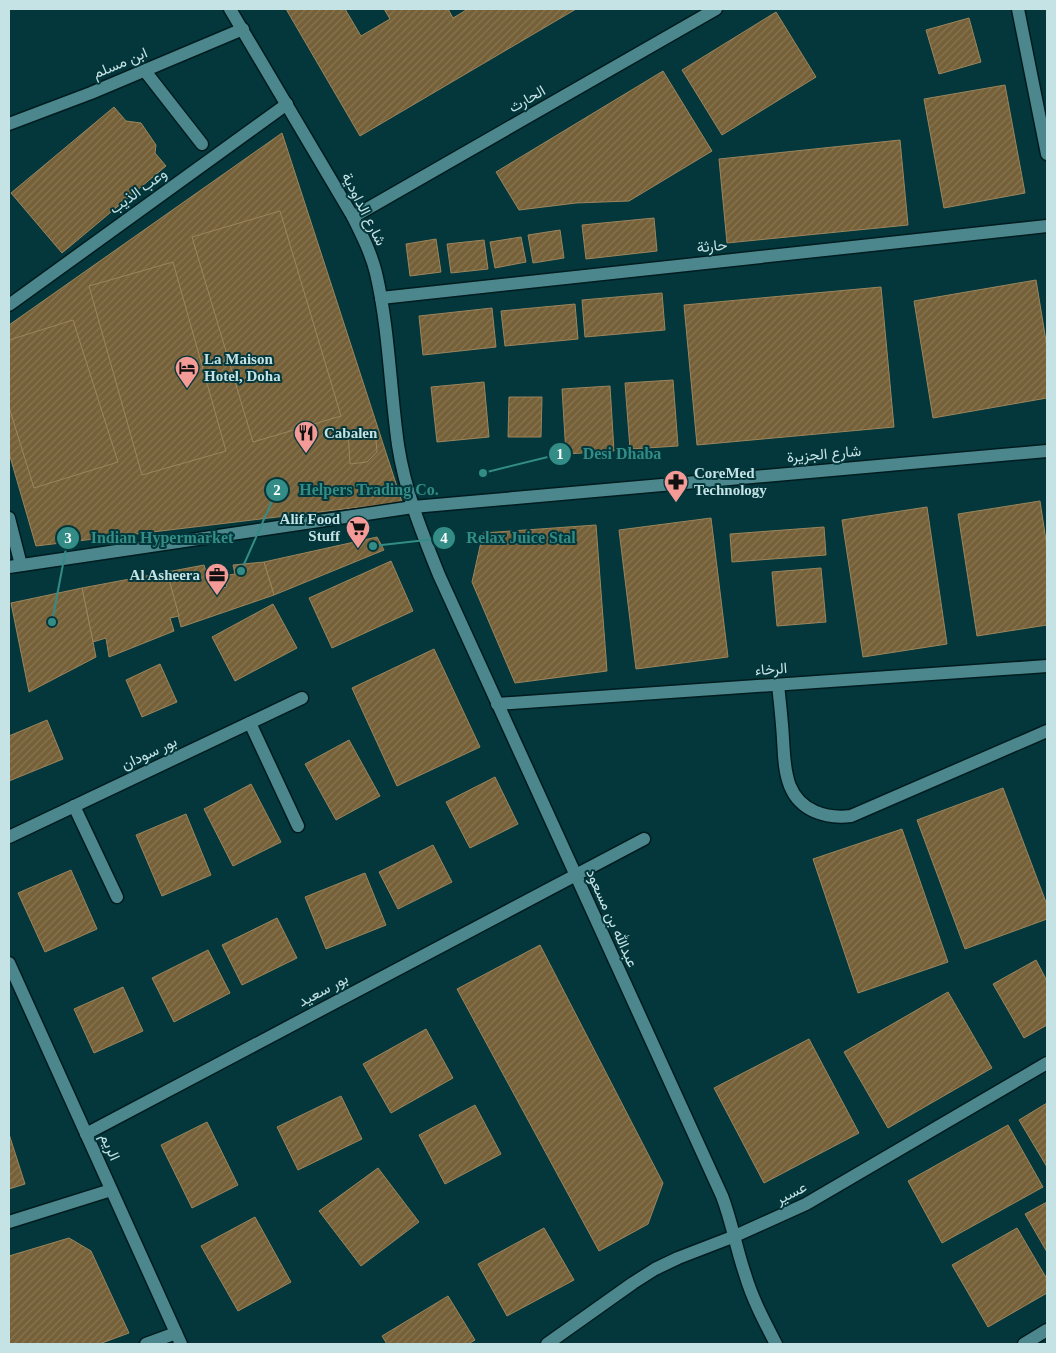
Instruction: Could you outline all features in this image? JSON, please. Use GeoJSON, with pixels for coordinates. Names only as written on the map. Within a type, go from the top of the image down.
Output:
{"type":"FeatureCollection","features":[{"type":"Feature","properties":{"kind":"street","name":"شارع الداودية"},"geometry":{"type":"LineString","coordinates":[[230,9],[353,216],[369,253],[381,298],[398,446],[412,507]]}},
{"type":"Feature","properties":{"kind":"street","name":"الحارث"},"geometry":{"type":"LineString","coordinates":[[353,216],[716,9]]}},
{"type":"Feature","properties":{"kind":"street"},"geometry":{"type":"LineString","coordinates":[[1018,9],[1047,154]]}},
{"type":"Feature","properties":{"kind":"street","name":"ابن مسلم"},"geometry":{"type":"LineString","coordinates":[[9,124],[91,93],[243,29]]}},
{"type":"Feature","properties":{"kind":"street"},"geometry":{"type":"LineString","coordinates":[[145,70],[202,144]]}},
{"type":"Feature","properties":{"kind":"street","name":"وعب الذيب"},"geometry":{"type":"LineString","coordinates":[[9,305],[287,104]]}},
{"type":"Feature","properties":{"kind":"street","name":"حارثة"},"geometry":{"type":"LineString","coordinates":[[381,298],[1047,226]]}},
{"type":"Feature","properties":{"kind":"street","name":"شارع الجزيرة"},"geometry":{"type":"LineString","coordinates":[[15,566],[412,507],[1047,451]]}},
{"type":"Feature","properties":{"kind":"street","name":"عبدالله بن مسعود"},"geometry":{"type":"LineString","coordinates":[[412,507],[439,575],[497,704],[722,1196],[752,1296],[776,1344]]}},
{"type":"Feature","properties":{"kind":"street"},"geometry":{"type":"LineString","coordinates":[[9,518],[15,566]]}},
{"type":"Feature","properties":{"kind":"street","name":"الرخاء"},"geometry":{"type":"LineString","coordinates":[[497,704],[1047,666]]}},
{"type":"Feature","properties":{"kind":"street"},"geometry":{"type":"LineString","coordinates":[[778,685],[785,763],[790,786],[796,797],[805,806],[815,813],[826,816],[851,816],[1047,731]]}},
{"type":"Feature","properties":{"kind":"street","name":"بور سودان"},"geometry":{"type":"LineString","coordinates":[[9,837],[302,698]]}},
{"type":"Feature","properties":{"kind":"street"},"geometry":{"type":"LineString","coordinates":[[250,723],[298,826]]}},
{"type":"Feature","properties":{"kind":"street"},"geometry":{"type":"LineString","coordinates":[[74,806],[117,896]]}},
{"type":"Feature","properties":{"kind":"street","name":"بور سعيد"},"geometry":{"type":"LineString","coordinates":[[86,1134],[644,839]]}},
{"type":"Feature","properties":{"kind":"street","name":"الريم"},"geometry":{"type":"LineString","coordinates":[[9,963],[179,1339]]}},
{"type":"Feature","properties":{"kind":"street","name":"عسير"},"geometry":{"type":"LineString","coordinates":[[547,1344],[633,1283],[655,1270],[678,1258],[782,1216],[1047,1064]]}},
{"type":"Feature","properties":{"kind":"street"},"geometry":{"type":"LineString","coordinates":[[9,1222],[112,1190]]}},
{"type":"Feature","properties":{"kind":"street"},"geometry":{"type":"LineString","coordinates":[[1024,1344],[1047,1330]]}},
{"type":"Feature","properties":{"kind":"street"},"geometry":{"type":"LineString","coordinates":[[146,1344],[179,1339]]}},
{"type":"Feature","properties":{"kind":"building"},"geometry":{"type":"Polygon","coordinates":[[[286,9],[345,9],[361,36],[390,19],[384,9],[448,9],[453,18],[468,9],[576,9],[360,136],[286,9]]]}},
{"type":"Feature","properties":{"kind":"building"},"geometry":{"type":"Polygon","coordinates":[[[776,12],[816,77],[722,135],[682,70],[776,12]]]}},
{"type":"Feature","properties":{"kind":"building"},"geometry":{"type":"Polygon","coordinates":[[[969,18],[981,62],[939,74],[926,30],[969,18]]]}},
{"type":"Feature","properties":{"kind":"building"},"geometry":{"type":"Polygon","coordinates":[[[663,71],[712,151],[629,201],[576,203],[519,210],[496,172],[663,71]]]}},
{"type":"Feature","properties":{"kind":"building"},"geometry":{"type":"Polygon","coordinates":[[[1005,85],[1025,193],[944,208],[924,99],[1005,85]]]}},
{"type":"Feature","properties":{"kind":"building"},"geometry":{"type":"Polygon","coordinates":[[[114,107],[126,121],[141,123],[156,145],[155,153],[166,166],[62,253],[11,193],[114,107]]]}},
{"type":"Feature","properties":{"kind":"building","name":"La Maison Hotel, Doha"},"geometry":{"type":"Polygon","coordinates":[[[282,133],[402,502],[36,546],[9,453],[9,325],[282,133]]]}},
{"type":"Feature","properties":{"kind":"building"},"geometry":{"type":"Polygon","coordinates":[[[900,140],[908,225],[727,243],[719,159],[900,140]]]}},
{"type":"Feature","properties":{"kind":"building"},"geometry":{"type":"Polygon","coordinates":[[[280,211],[341,416],[253,442],[192,237],[280,211]]]}},
{"type":"Feature","properties":{"kind":"building"},"geometry":{"type":"Polygon","coordinates":[[[654,218],[657,251],[586,259],[582,225],[654,218]]]}},
{"type":"Feature","properties":{"kind":"building"},"geometry":{"type":"Polygon","coordinates":[[[560,230],[564,258],[533,263],[528,235],[560,230]]]}},
{"type":"Feature","properties":{"kind":"building"},"geometry":{"type":"Polygon","coordinates":[[[521,237],[526,262],[495,268],[490,242],[521,237]]]}},
{"type":"Feature","properties":{"kind":"building"},"geometry":{"type":"Polygon","coordinates":[[[436,239],[441,272],[410,276],[406,244],[436,239]]]}},
{"type":"Feature","properties":{"kind":"building"},"geometry":{"type":"Polygon","coordinates":[[[484,240],[488,269],[451,273],[447,244],[484,240]]]}},
{"type":"Feature","properties":{"kind":"building"},"geometry":{"type":"Polygon","coordinates":[[[173,262],[226,451],[142,475],[89,286],[173,262]]]}},
{"type":"Feature","properties":{"kind":"building"},"geometry":{"type":"Polygon","coordinates":[[[1036,280],[1047,347],[1047,398],[933,418],[914,301],[1036,280]]]}},
{"type":"Feature","properties":{"kind":"building"},"geometry":{"type":"Polygon","coordinates":[[[881,287],[894,427],[697,445],[684,305],[881,287]]]}},
{"type":"Feature","properties":{"kind":"building"},"geometry":{"type":"Polygon","coordinates":[[[662,293],[665,330],[585,337],[582,300],[662,293]]]}},
{"type":"Feature","properties":{"kind":"building"},"geometry":{"type":"Polygon","coordinates":[[[575,304],[578,339],[505,346],[501,311],[575,304]]]}},
{"type":"Feature","properties":{"kind":"building"},"geometry":{"type":"Polygon","coordinates":[[[492,308],[496,347],[423,355],[419,316],[492,308]]]}},
{"type":"Feature","properties":{"kind":"building"},"geometry":{"type":"Polygon","coordinates":[[[73,320],[118,462],[34,488],[9,407],[9,340],[73,320]]]}},
{"type":"Feature","properties":{"kind":"building"},"geometry":{"type":"Polygon","coordinates":[[[673,380],[678,446],[630,449],[625,383],[673,380]]]}},
{"type":"Feature","properties":{"kind":"building"},"geometry":{"type":"Polygon","coordinates":[[[484,382],[489,437],[437,442],[431,387],[484,382]]]}},
{"type":"Feature","properties":{"kind":"building"},"geometry":{"type":"Polygon","coordinates":[[[610,386],[614,451],[566,454],[562,389],[610,386]]]}},
{"type":"Feature","properties":{"kind":"building"},"geometry":{"type":"Polygon","coordinates":[[[509,397],[542,397],[541,437],[508,437],[509,397]]]}},
{"type":"Feature","properties":{"kind":"building"},"geometry":{"type":"Polygon","coordinates":[[[375,429],[377,452],[367,462],[350,464],[348,432],[375,429]]]}},
{"type":"Feature","properties":{"kind":"building"},"geometry":{"type":"Polygon","coordinates":[[[1040,501],[1047,547],[1047,625],[977,636],[958,514],[1040,501]]]}},
{"type":"Feature","properties":{"kind":"building"},"geometry":{"type":"Polygon","coordinates":[[[927,507],[947,644],[863,657],[842,520],[927,507]]]}},
{"type":"Feature","properties":{"kind":"building"},"geometry":{"type":"Polygon","coordinates":[[[711,518],[728,657],[636,669],[619,530],[711,518]]]}},
{"type":"Feature","properties":{"kind":"building"},"geometry":{"type":"Polygon","coordinates":[[[596,525],[607,671],[515,683],[472,582],[483,533],[596,525]]]}},
{"type":"Feature","properties":{"kind":"building"},"geometry":{"type":"Polygon","coordinates":[[[824,527],[826,555],[732,562],[730,534],[824,527]]]}},
{"type":"Feature","properties":{"kind":"building"},"geometry":{"type":"Polygon","coordinates":[[[377,537],[384,550],[274,595],[264,562],[377,537]]]}},
{"type":"Feature","properties":{"kind":"building"},"geometry":{"type":"Polygon","coordinates":[[[391,561],[413,611],[332,648],[309,598],[391,561]]]}},
{"type":"Feature","properties":{"kind":"building"},"geometry":{"type":"Polygon","coordinates":[[[264,562],[274,595],[181,627],[167,572],[204,565],[212,590],[227,587],[224,576],[235,574],[233,565],[264,562]]]}},
{"type":"Feature","properties":{"kind":"building"},"geometry":{"type":"Polygon","coordinates":[[[821,568],[826,622],[777,626],[772,572],[821,568]]]}},
{"type":"Feature","properties":{"kind":"building"},"geometry":{"type":"Polygon","coordinates":[[[167,572],[179,616],[170,618],[174,631],[109,657],[106,638],[93,642],[82,588],[167,572]]]}},
{"type":"Feature","properties":{"kind":"building"},"geometry":{"type":"Polygon","coordinates":[[[82,588],[96,657],[29,692],[11,603],[82,588]]]}},
{"type":"Feature","properties":{"kind":"building"},"geometry":{"type":"Polygon","coordinates":[[[273,604],[297,648],[235,681],[212,637],[273,604]]]}},
{"type":"Feature","properties":{"kind":"building"},"geometry":{"type":"Polygon","coordinates":[[[434,649],[480,747],[397,786],[352,688],[434,649]]]}},
{"type":"Feature","properties":{"kind":"building"},"geometry":{"type":"Polygon","coordinates":[[[160,664],[177,702],[142,717],[126,680],[160,664]]]}},
{"type":"Feature","properties":{"kind":"building"},"geometry":{"type":"Polygon","coordinates":[[[47,720],[63,759],[9,781],[9,736],[47,720]]]}},
{"type":"Feature","properties":{"kind":"building"},"geometry":{"type":"Polygon","coordinates":[[[349,740],[380,796],[336,820],[305,764],[349,740]]]}},
{"type":"Feature","properties":{"kind":"building"},"geometry":{"type":"Polygon","coordinates":[[[495,777],[518,824],[470,848],[446,802],[495,777]]]}},
{"type":"Feature","properties":{"kind":"building"},"geometry":{"type":"Polygon","coordinates":[[[251,784],[281,842],[233,866],[204,809],[251,784]]]}},
{"type":"Feature","properties":{"kind":"building"},"geometry":{"type":"Polygon","coordinates":[[[1003,788],[1047,905],[1047,919],[965,949],[917,820],[1003,788]]]}},
{"type":"Feature","properties":{"kind":"building"},"geometry":{"type":"Polygon","coordinates":[[[186,814],[211,875],[162,896],[136,835],[186,814]]]}},
{"type":"Feature","properties":{"kind":"building"},"geometry":{"type":"Polygon","coordinates":[[[902,829],[948,962],[858,993],[813,859],[902,829]]]}},
{"type":"Feature","properties":{"kind":"building"},"geometry":{"type":"Polygon","coordinates":[[[433,845],[452,882],[398,909],[379,872],[433,845]]]}},
{"type":"Feature","properties":{"kind":"building"},"geometry":{"type":"Polygon","coordinates":[[[71,870],[97,929],[45,952],[18,893],[71,870]]]}},
{"type":"Feature","properties":{"kind":"building"},"geometry":{"type":"Polygon","coordinates":[[[365,873],[386,925],[326,949],[305,897],[365,873]]]}},
{"type":"Feature","properties":{"kind":"building"},"geometry":{"type":"Polygon","coordinates":[[[277,918],[297,958],[242,985],[222,945],[277,918]]]}},
{"type":"Feature","properties":{"kind":"building"},"geometry":{"type":"Polygon","coordinates":[[[540,945],[663,1183],[648,1224],[599,1251],[457,989],[540,945]]]}},
{"type":"Feature","properties":{"kind":"building"},"geometry":{"type":"Polygon","coordinates":[[[208,950],[230,993],[174,1022],[152,978],[208,950]]]}},
{"type":"Feature","properties":{"kind":"building"},"geometry":{"type":"Polygon","coordinates":[[[1036,960],[1047,981],[1047,1025],[1024,1038],[993,984],[1036,960]]]}},
{"type":"Feature","properties":{"kind":"building"},"geometry":{"type":"Polygon","coordinates":[[[123,987],[143,1031],[94,1053],[74,1009],[123,987]]]}},
{"type":"Feature","properties":{"kind":"building"},"geometry":{"type":"Polygon","coordinates":[[[948,992],[992,1068],[888,1128],[844,1052],[948,992]]]}},
{"type":"Feature","properties":{"kind":"building"},"geometry":{"type":"Polygon","coordinates":[[[426,1029],[453,1078],[391,1113],[363,1064],[426,1029]]]}},
{"type":"Feature","properties":{"kind":"building"},"geometry":{"type":"Polygon","coordinates":[[[809,1039],[859,1133],[764,1183],[714,1088],[809,1039]]]}},
{"type":"Feature","properties":{"kind":"building"},"geometry":{"type":"Polygon","coordinates":[[[341,1096],[362,1139],[298,1170],[277,1127],[341,1096]]]}},
{"type":"Feature","properties":{"kind":"building"},"geometry":{"type":"Polygon","coordinates":[[[1047,1103],[1047,1167],[1019,1120],[1047,1103]]]}},
{"type":"Feature","properties":{"kind":"building"},"geometry":{"type":"Polygon","coordinates":[[[475,1105],[501,1154],[445,1184],[419,1135],[475,1105]]]}},
{"type":"Feature","properties":{"kind":"building"},"geometry":{"type":"Polygon","coordinates":[[[207,1122],[238,1185],[192,1208],[161,1145],[207,1122]]]}},
{"type":"Feature","properties":{"kind":"building"},"geometry":{"type":"Polygon","coordinates":[[[1008,1125],[1043,1187],[942,1243],[908,1181],[1008,1125]]]}},
{"type":"Feature","properties":{"kind":"building"},"geometry":{"type":"Polygon","coordinates":[[[9,1134],[25,1184],[9,1189],[9,1134]]]}},
{"type":"Feature","properties":{"kind":"building"},"geometry":{"type":"Polygon","coordinates":[[[378,1168],[419,1222],[361,1266],[319,1211],[378,1168]]]}},
{"type":"Feature","properties":{"kind":"building"},"geometry":{"type":"Polygon","coordinates":[[[1047,1202],[1047,1252],[1025,1214],[1047,1202]]]}},
{"type":"Feature","properties":{"kind":"building"},"geometry":{"type":"Polygon","coordinates":[[[255,1217],[291,1282],[238,1311],[201,1246],[255,1217]]]}},
{"type":"Feature","properties":{"kind":"building"},"geometry":{"type":"Polygon","coordinates":[[[544,1228],[574,1280],[507,1316],[478,1264],[544,1228]]]}},
{"type":"Feature","properties":{"kind":"building"},"geometry":{"type":"Polygon","coordinates":[[[1017,1228],[1047,1279],[1047,1293],[988,1327],[952,1265],[1017,1228]]]}},
{"type":"Feature","properties":{"kind":"building"},"geometry":{"type":"Polygon","coordinates":[[[69,1238],[91,1251],[129,1333],[99,1344],[9,1344],[9,1256],[69,1238]]]}},
{"type":"Feature","properties":{"kind":"building"},"geometry":{"type":"Polygon","coordinates":[[[448,1296],[475,1340],[468,1344],[387,1344],[382,1336],[448,1296]]]}},
{"type":"Feature","properties":{"kind":"place","name":"La Maison Hotel, Doha"},"geometry":{"type":"Point","coordinates":[187,389]}},
{"type":"Feature","properties":{"kind":"place","name":"Cabalen"},"geometry":{"type":"Point","coordinates":[306,454]}},
{"type":"Feature","properties":{"kind":"place","name":"Desi Dhaba"},"geometry":{"type":"Point","coordinates":[483,473]}},
{"type":"Feature","properties":{"kind":"place","name":"CoreMed Technology"},"geometry":{"type":"Point","coordinates":[676,503]}},
{"type":"Feature","properties":{"kind":"place","name":"Relax Juice Stal"},"geometry":{"type":"Point","coordinates":[373,546]}},
{"type":"Feature","properties":{"kind":"place","name":"Alif Food Stuff"},"geometry":{"type":"Point","coordinates":[358,549]}},
{"type":"Feature","properties":{"kind":"place","name":"Helpers Trading Co."},"geometry":{"type":"Point","coordinates":[241,571]}},
{"type":"Feature","properties":{"kind":"place","name":"Al Asheera"},"geometry":{"type":"Point","coordinates":[217,596]}},
{"type":"Feature","properties":{"kind":"place","name":"Indian Hypermarket"},"geometry":{"type":"Point","coordinates":[52,622]}}]}
